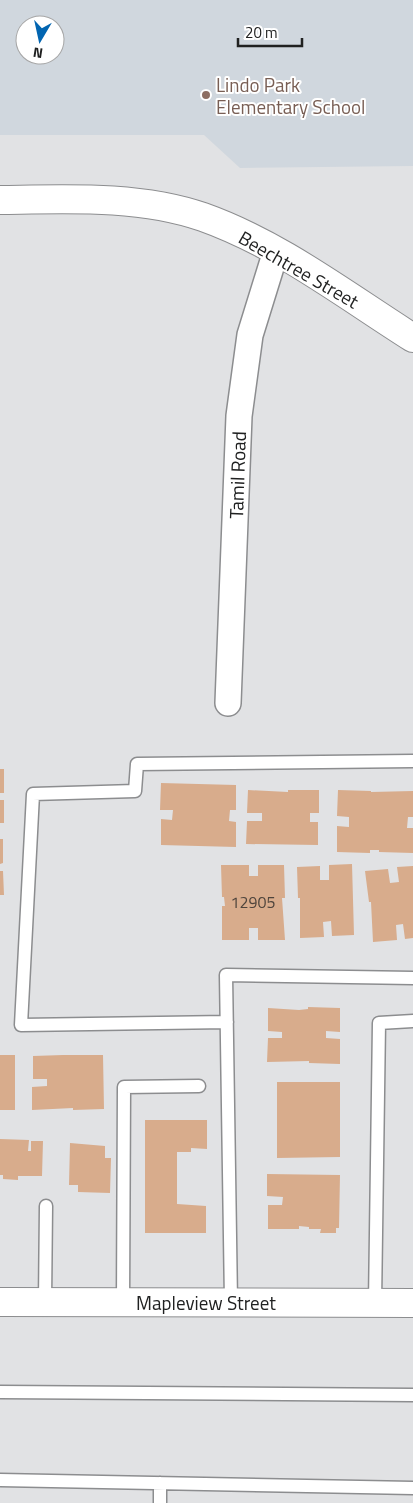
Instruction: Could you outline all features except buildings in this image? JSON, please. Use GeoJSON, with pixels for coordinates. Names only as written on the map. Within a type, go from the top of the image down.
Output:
{"type":"FeatureCollection","features":[{"type":"Feature","properties":{"kind":"street","name":"Beechtree Street"},"geometry":{"type":"LineString","coordinates":[[0,200],[57,199],[142,203],[203,218],[276,251],[413,338]]}},
{"type":"Feature","properties":{"kind":"street","name":"Tamil Road"},"geometry":{"type":"LineString","coordinates":[[228,703],[240,416],[250,335],[276,251]]}},
{"type":"Feature","properties":{"kind":"street","name":"Mapleview Street"},"geometry":{"type":"LineString","coordinates":[[0,1302],[413,1303]]}},
{"type":"Feature","properties":{"kind":"lane"},"geometry":{"type":"LineString","coordinates":[[227,1022],[21,1025],[33,794],[135,792],[137,764],[413,761]]}},
{"type":"Feature","properties":{"kind":"lane"},"geometry":{"type":"LineString","coordinates":[[231,1302],[226,975],[413,978]]}},
{"type":"Feature","properties":{"kind":"lane"},"geometry":{"type":"LineString","coordinates":[[375,1303],[378,1022],[413,1021]]}},
{"type":"Feature","properties":{"kind":"lane"},"geometry":{"type":"LineString","coordinates":[[123,1302],[124,1087],[199,1086]]}},
{"type":"Feature","properties":{"kind":"lane"},"geometry":{"type":"LineString","coordinates":[[46,1206],[46,1302]]}},
{"type":"Feature","properties":{"kind":"lane"},"geometry":{"type":"LineString","coordinates":[[0,1392],[413,1395]]}},
{"type":"Feature","properties":{"kind":"lane"},"geometry":{"type":"LineString","coordinates":[[0,1480],[413,1488]]}},
{"type":"Feature","properties":{"kind":"lane"},"geometry":{"type":"LineString","coordinates":[[160,1483],[160,1503]]}},
{"type":"Feature","properties":{"kind":"shaded area","name":"Lindo Park Elementary School"},"geometry":{"type":"Polygon","coordinates":[[[0,0],[413,0],[413,166],[240,168],[204,135],[0,135],[0,0]]]}},
{"type":"Feature","properties":{"kind":"place","name":"Lindo Park Elementary School"},"geometry":{"type":"Point","coordinates":[206,95]}}]}
